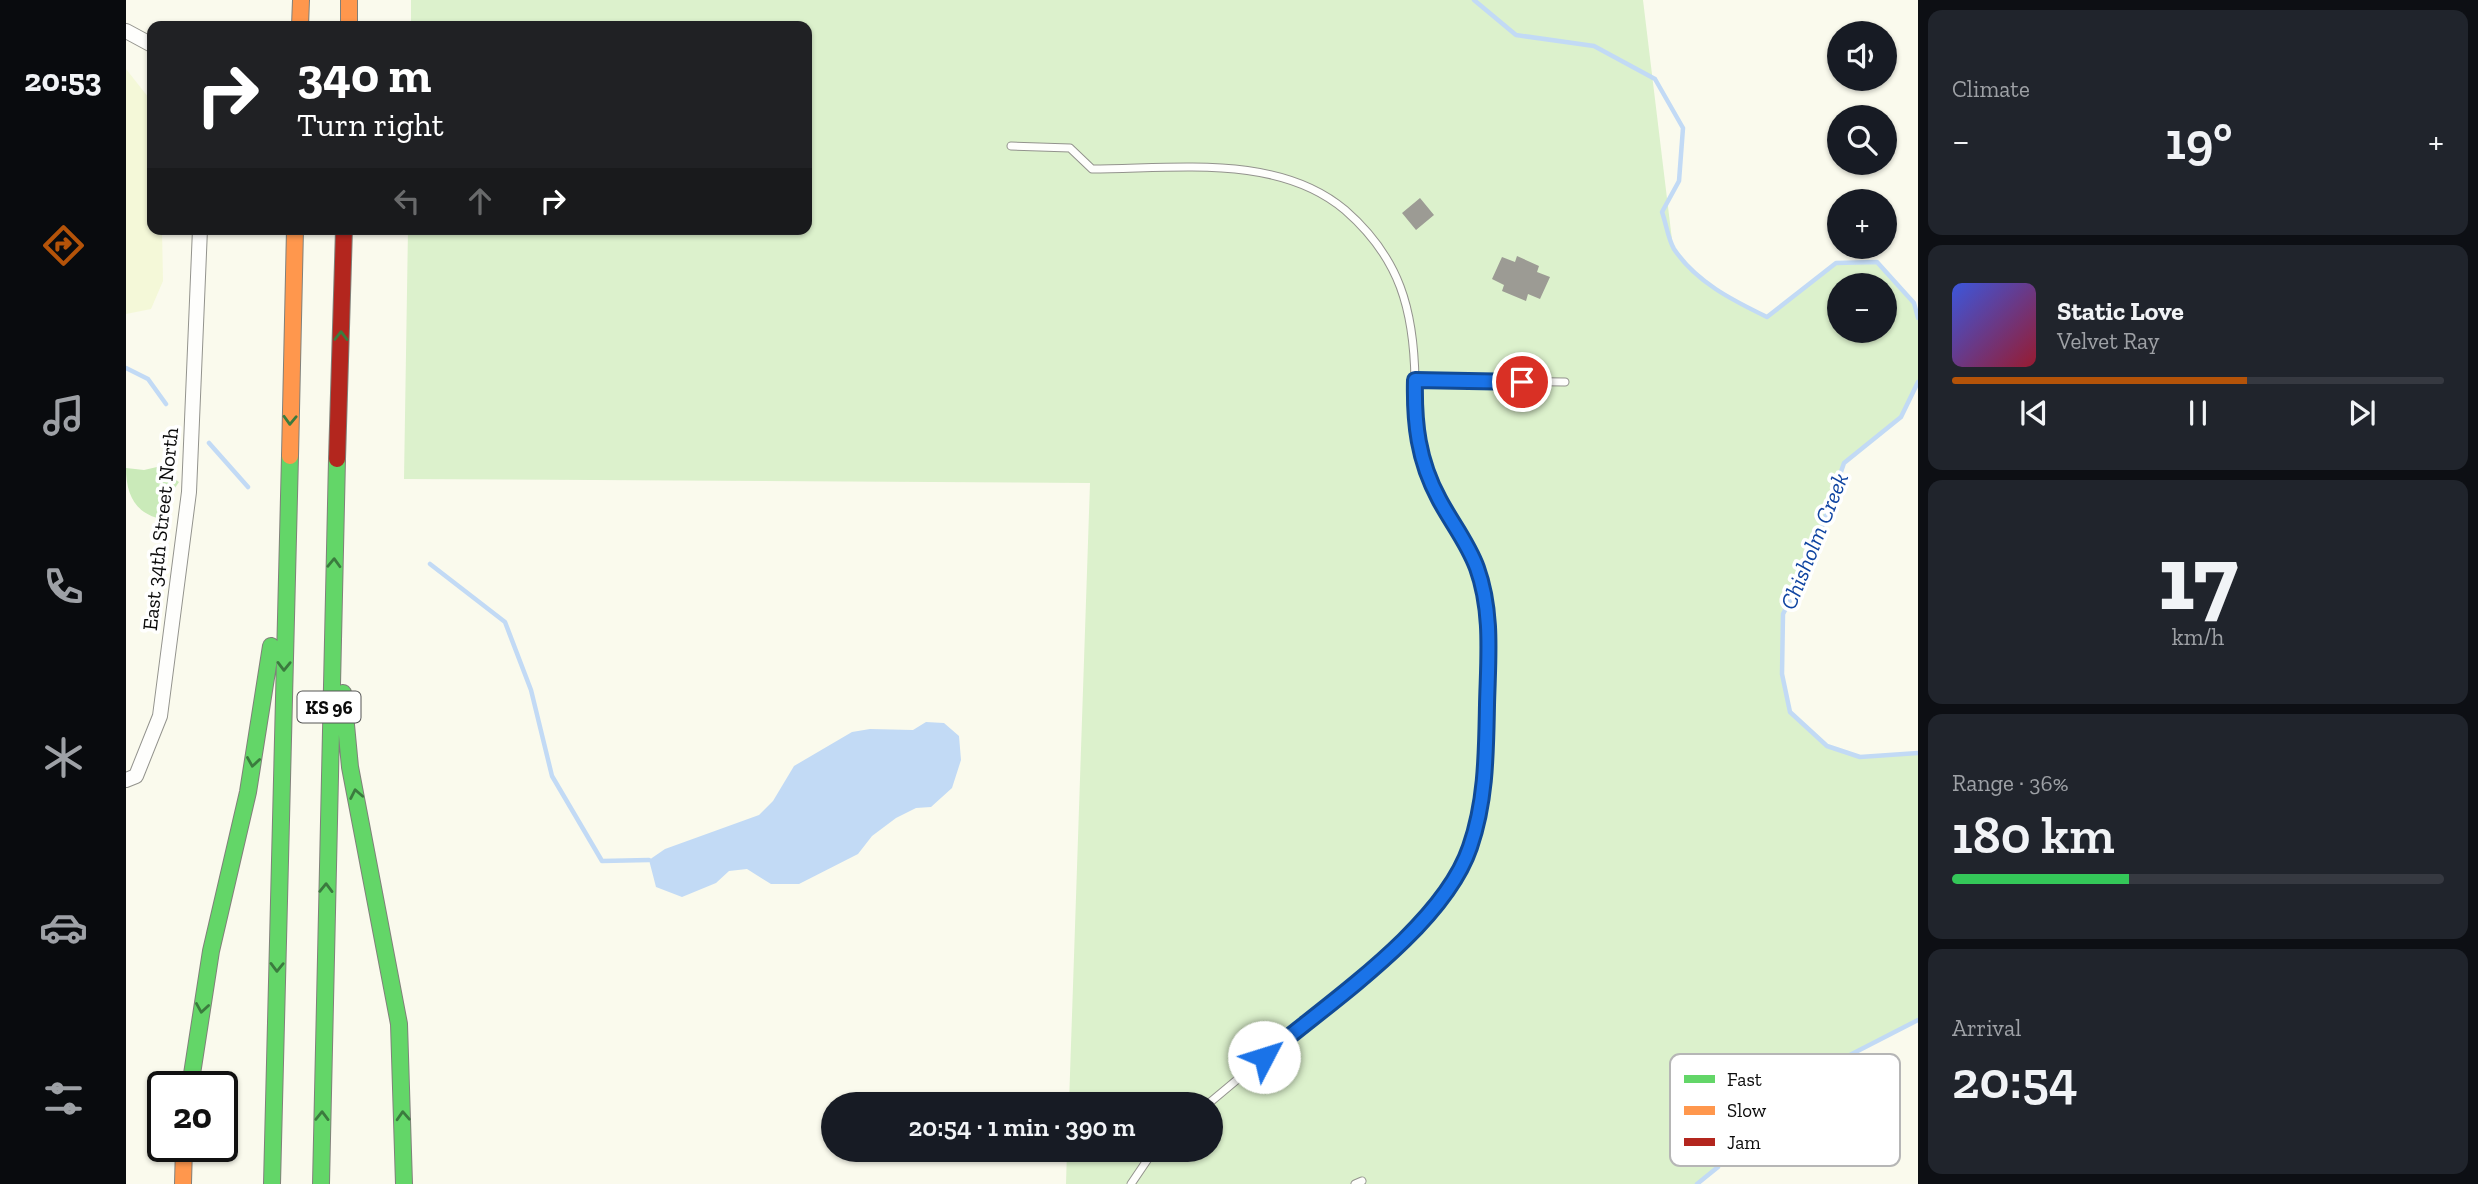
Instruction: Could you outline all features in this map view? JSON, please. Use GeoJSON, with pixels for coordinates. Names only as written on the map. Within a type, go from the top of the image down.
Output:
{"type":"FeatureCollection","features":[{"type":"Feature","properties":{"kind":"highway"},"geometry":{"type":"LineString","coordinates":[[300,21],[301,0]]}},
{"type":"Feature","properties":{"kind":"highway"},"geometry":{"type":"LineString","coordinates":[[349,0],[349,21]]}},
{"type":"Feature","properties":{"kind":"highway","name":"KS 96"},"geometry":{"type":"LineString","coordinates":[[272,1184],[295,235]]}},
{"type":"Feature","properties":{"kind":"highway","name":"KS 96"},"geometry":{"type":"LineString","coordinates":[[321,1184],[333,593],[344,235]]}},
{"type":"Feature","properties":{"kind":"highway"},"geometry":{"type":"LineString","coordinates":[[192,1071],[211,951],[248,792],[286,549]]}},
{"type":"Feature","properties":{"kind":"highway"},"geometry":{"type":"LineString","coordinates":[[333,593],[350,767],[399,1024],[404,1184]]}},
{"type":"Feature","properties":{"kind":"highway"},"geometry":{"type":"LineString","coordinates":[[183,1184],[184,1162]]}},
{"type":"Feature","properties":{"kind":"street"},"geometry":{"type":"LineString","coordinates":[[126,31],[147,43]]}},
{"type":"Feature","properties":{"kind":"street","name":"East 34th Street North"},"geometry":{"type":"LineString","coordinates":[[126,780],[136,776],[160,716],[190,492],[200,235]]}},
{"type":"Feature","properties":{"kind":"lane"},"geometry":{"type":"LineString","coordinates":[[1011,146],[1070,148],[1092,169],[1237,169],[1270,174],[1321,194],[1343,209],[1364,229],[1391,263],[1408,307],[1415,380],[1414,419],[1425,469],[1477,568],[1485,598],[1488,630],[1486,756],[1478,820],[1470,850],[1450,889],[1420,926],[1222,1092]]}},
{"type":"Feature","properties":{"kind":"lane"},"geometry":{"type":"LineString","coordinates":[[1415,380],[1566,382]]}},
{"type":"Feature","properties":{"kind":"lane"},"geometry":{"type":"LineString","coordinates":[[1131,1184],[1146,1162]]}},
{"type":"Feature","properties":{"kind":"green space"},"geometry":{"type":"Polygon","coordinates":[[[411,0],[1643,0],[1673,248],[1716,288],[1766,317],[1836,263],[1877,262],[1887,273],[1827,273],[1827,343],[1897,343],[1897,284],[1914,303],[1918,318],[1918,382],[1901,417],[1844,463],[1810,562],[1783,614],[1782,673],[1790,712],[1827,746],[1860,757],[1918,754],[1918,1020],[1852,1054],[1670,1054],[1670,1166],[1719,1166],[1697,1184],[1066,1184],[1067,1162],[1223,1162],[1223,1092],[1069,1092],[1090,483],[404,479],[408,235],[812,235],[812,21],[411,21],[411,0]]]}},
{"type":"Feature","properties":{"kind":"green space"},"geometry":{"type":"Polygon","coordinates":[[[126,69],[147,96],[147,235],[162,235],[163,281],[151,309],[126,314],[126,69]]]}},
{"type":"Feature","properties":{"kind":"green space"},"geometry":{"type":"Polygon","coordinates":[[[157,467],[179,482],[170,495],[162,519],[139,508],[130,494],[126,477],[126,468],[144,470],[157,467]]]}},
{"type":"Feature","properties":{"kind":"water"},"geometry":{"type":"Polygon","coordinates":[[[926,722],[944,723],[959,736],[961,760],[952,788],[931,807],[916,808],[896,818],[872,836],[858,854],[799,884],[771,884],[747,869],[729,871],[716,883],[682,897],[656,887],[649,860],[665,849],[759,815],[773,801],[794,766],[852,732],[870,729],[913,730],[926,722]]]}},
{"type":"Feature","properties":{"kind":"building"},"geometry":{"type":"Polygon","coordinates":[[[1420,198],[1434,215],[1416,230],[1402,213],[1420,198]]]}},
{"type":"Feature","properties":{"kind":"building"},"geometry":{"type":"Polygon","coordinates":[[[1517,256],[1539,266],[1537,272],[1550,277],[1540,299],[1528,294],[1526,301],[1502,291],[1504,285],[1492,279],[1502,257],[1515,262],[1517,256]]]}},
{"type":"Feature","properties":{"kind":"waterway","name":"Chisholm Creek"},"geometry":{"type":"LineString","coordinates":[[1474,0],[1516,35],[1594,46],[1655,79],[1683,128],[1679,181],[1662,212],[1674,249],[1704,281],[1767,317],[1836,263],[1877,262],[1914,303],[1918,318]]}},
{"type":"Feature","properties":{"kind":"waterway"},"geometry":{"type":"LineString","coordinates":[[126,368],[148,379],[166,404]]}},
{"type":"Feature","properties":{"kind":"waterway","name":"Chisholm Creek"},"geometry":{"type":"LineString","coordinates":[[1918,382],[1901,417],[1844,463],[1810,562],[1783,614],[1782,674],[1790,712],[1827,746],[1860,757],[1918,753]]}},
{"type":"Feature","properties":{"kind":"waterway"},"geometry":{"type":"LineString","coordinates":[[209,443],[248,487]]}},
{"type":"Feature","properties":{"kind":"waterway"},"geometry":{"type":"LineString","coordinates":[[430,564],[505,622],[531,690],[552,776],[602,861],[649,860]]}},
{"type":"Feature","properties":{"kind":"waterway","name":"Chisholm Creek"},"geometry":{"type":"LineString","coordinates":[[1852,1054],[1918,1020]]}},
{"type":"Feature","properties":{"kind":"waterway","name":"Chisholm Creek"},"geometry":{"type":"LineString","coordinates":[[1697,1184],[1719,1166]]}},
{"type":"Feature","properties":{"kind":"traffic: fast"},"geometry":{"type":"LineString","coordinates":[[272,1184],[290,456]]}},
{"type":"Feature","properties":{"kind":"traffic: fast"},"geometry":{"type":"LineString","coordinates":[[321,1184],[337,459]]}},
{"type":"Feature","properties":{"kind":"traffic: fast"},"geometry":{"type":"LineString","coordinates":[[192,1071],[211,951],[248,792],[271,646]]}},
{"type":"Feature","properties":{"kind":"traffic: fast"},"geometry":{"type":"LineString","coordinates":[[343,693],[350,767],[399,1024],[404,1184]]}},
{"type":"Feature","properties":{"kind":"traffic: slow"},"geometry":{"type":"LineString","coordinates":[[300,21],[301,0]]}},
{"type":"Feature","properties":{"kind":"traffic: slow"},"geometry":{"type":"LineString","coordinates":[[349,0],[349,21]]}},
{"type":"Feature","properties":{"kind":"traffic: slow"},"geometry":{"type":"LineString","coordinates":[[290,456],[295,235]]}},
{"type":"Feature","properties":{"kind":"traffic: slow"},"geometry":{"type":"LineString","coordinates":[[183,1184],[184,1162]]}},
{"type":"Feature","properties":{"kind":"traffic: jam"},"geometry":{"type":"LineString","coordinates":[[337,459],[344,235]]}},
{"type":"Feature","properties":{"kind":"route"},"geometry":{"type":"LineString","coordinates":[[1264,1057],[1420,926],[1450,889],[1470,850],[1483,793],[1486,756],[1488,630],[1485,598],[1477,568],[1425,469],[1417,443],[1414,419],[1415,380],[1522,382]]}}]}
